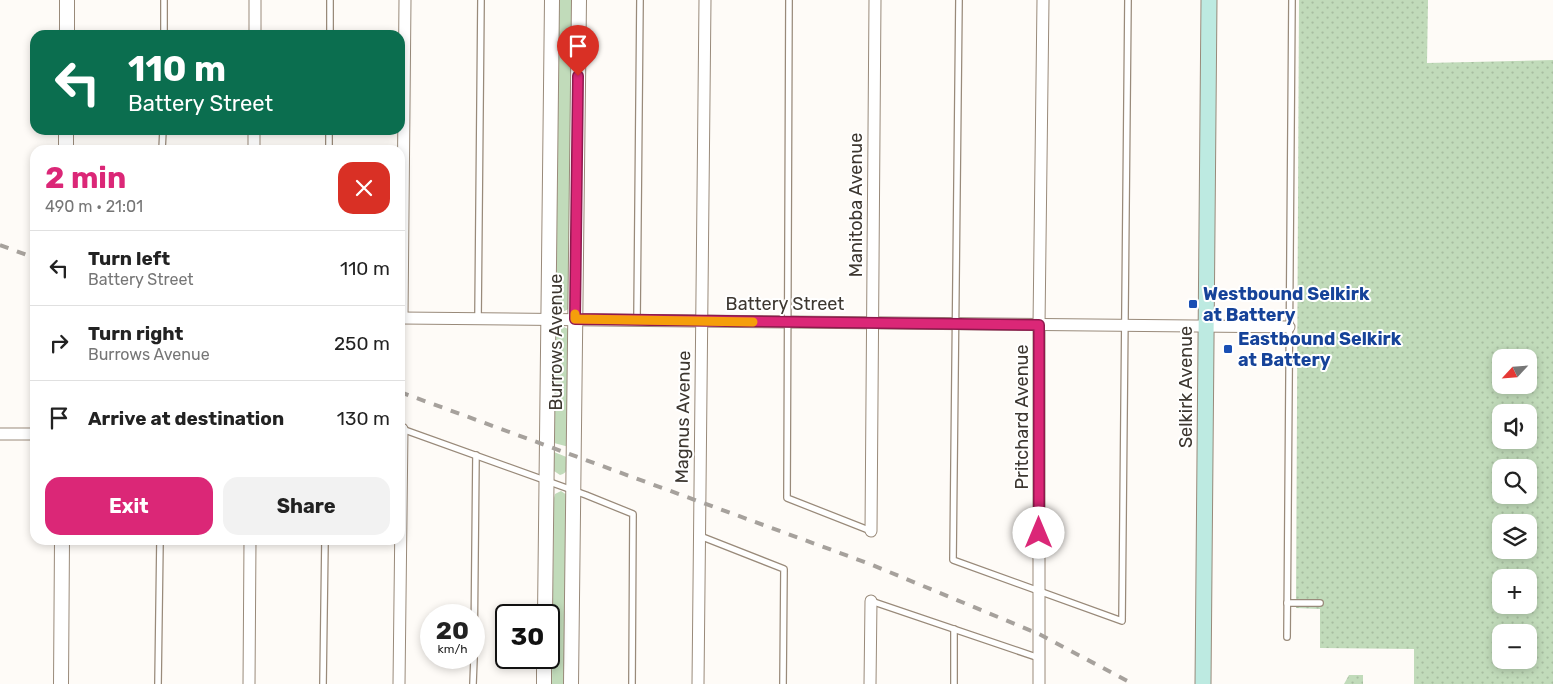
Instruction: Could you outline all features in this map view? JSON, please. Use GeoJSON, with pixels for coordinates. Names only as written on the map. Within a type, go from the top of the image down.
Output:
{"type":"FeatureCollection","features":[{"type":"Feature","properties":{"kind":"main road","name":"Selkirk Avenue"},"geometry":{"type":"LineString","coordinates":[[1203,684],[1209,0]]}},
{"type":"Feature","properties":{"kind":"street"},"geometry":{"type":"LineString","coordinates":[[67,30],[68,0]]}},
{"type":"Feature","properties":{"kind":"street"},"geometry":{"type":"LineString","coordinates":[[255,30],[256,0]]}},
{"type":"Feature","properties":{"kind":"street"},"geometry":{"type":"LineString","coordinates":[[405,0],[405,30]]}},
{"type":"Feature","properties":{"kind":"street","name":"Burrows Avenue"},"geometry":{"type":"LineString","coordinates":[[545,604],[552,0]]}},
{"type":"Feature","properties":{"kind":"street","name":"Burrows Avenue"},"geometry":{"type":"LineString","coordinates":[[571,684],[579,0]]}},
{"type":"Feature","properties":{"kind":"street","name":"Magnus Avenue"},"geometry":{"type":"LineString","coordinates":[[698,684],[704,0]]}},
{"type":"Feature","properties":{"kind":"street","name":"Manitoba Avenue"},"geometry":{"type":"LineString","coordinates":[[871,531],[875,0]]}},
{"type":"Feature","properties":{"kind":"street","name":"Pritchard Avenue"},"geometry":{"type":"LineString","coordinates":[[1039,684],[1039,325],[1043,0]]}},
{"type":"Feature","properties":{"kind":"street","name":"Battery Street"},"geometry":{"type":"LineString","coordinates":[[405,318],[1289,327]]}},
{"type":"Feature","properties":{"kind":"street"},"geometry":{"type":"LineString","coordinates":[[0,434],[30,434]]}},
{"type":"Feature","properties":{"kind":"street"},"geometry":{"type":"LineString","coordinates":[[60,684],[62,545]]}},
{"type":"Feature","properties":{"kind":"street"},"geometry":{"type":"LineString","coordinates":[[249,684],[250,545]]}},
{"type":"Feature","properties":{"kind":"street"},"geometry":{"type":"LineString","coordinates":[[399,684],[400,545]]}},
{"type":"Feature","properties":{"kind":"street"},"geometry":{"type":"LineString","coordinates":[[870,684],[871,601]]}},
{"type":"Feature","properties":{"kind":"street"},"geometry":{"type":"LineString","coordinates":[[544,669],[544,684]]}},
{"type":"Feature","properties":{"kind":"lane"},"geometry":{"type":"LineString","coordinates":[[164,0],[164,30]]}},
{"type":"Feature","properties":{"kind":"lane"},"geometry":{"type":"LineString","coordinates":[[330,0],[330,30]]}},
{"type":"Feature","properties":{"kind":"lane"},"geometry":{"type":"LineString","coordinates":[[478,319],[480,0]]}},
{"type":"Feature","properties":{"kind":"lane"},"geometry":{"type":"LineString","coordinates":[[637,320],[640,0]]}},
{"type":"Feature","properties":{"kind":"lane"},"geometry":{"type":"LineString","coordinates":[[789,0],[787,498],[871,531]]}},
{"type":"Feature","properties":{"kind":"lane"},"geometry":{"type":"LineString","coordinates":[[959,0],[953,560],[1122,622],[1128,0]]}},
{"type":"Feature","properties":{"kind":"lane"},"geometry":{"type":"LineString","coordinates":[[1287,636],[1292,0]]}},
{"type":"Feature","properties":{"kind":"lane"},"geometry":{"type":"LineString","coordinates":[[405,430],[574,490],[633,514],[632,684]]}},
{"type":"Feature","properties":{"kind":"lane"},"geometry":{"type":"LineString","coordinates":[[475,604],[476,455]]}},
{"type":"Feature","properties":{"kind":"lane"},"geometry":{"type":"LineString","coordinates":[[700,536],[784,569],[783,684]]}},
{"type":"Feature","properties":{"kind":"lane"},"geometry":{"type":"LineString","coordinates":[[158,684],[160,545]]}},
{"type":"Feature","properties":{"kind":"lane"},"geometry":{"type":"LineString","coordinates":[[323,684],[325,545]]}},
{"type":"Feature","properties":{"kind":"lane"},"geometry":{"type":"LineString","coordinates":[[871,601],[1039,658]]}},
{"type":"Feature","properties":{"kind":"lane"},"geometry":{"type":"LineString","coordinates":[[1287,603],[1320,603]]}},
{"type":"Feature","properties":{"kind":"lane"},"geometry":{"type":"LineString","coordinates":[[954,629],[954,684]]}},
{"type":"Feature","properties":{"kind":"lane"},"geometry":{"type":"LineString","coordinates":[[473,684],[474,669]]}},
{"type":"Feature","properties":{"kind":"green space"},"geometry":{"type":"Polygon","coordinates":[[[559,0],[573,0],[569,308],[566,311],[559,311],[556,304],[559,0]]]}},
{"type":"Feature","properties":{"kind":"green space"},"geometry":{"type":"Polygon","coordinates":[[[1299,0],[1428,0],[1427,63],[1553,60],[1553,684],[1414,684],[1414,649],[1320,648],[1320,609],[1296,608],[1299,0]]]}},
{"type":"Feature","properties":{"kind":"green space"},"geometry":{"type":"Polygon","coordinates":[[[562,326],[568,329],[569,333],[569,447],[554,443],[555,333],[556,329],[562,326]]]}},
{"type":"Feature","properties":{"kind":"green space"},"geometry":{"type":"Polygon","coordinates":[[[554,452],[569,458],[567,471],[560,475],[554,471],[554,452]]]}},
{"type":"Feature","properties":{"kind":"green space"},"geometry":{"type":"Polygon","coordinates":[[[561,491],[567,495],[566,684],[552,684],[552,669],[560,669],[560,604],[553,604],[555,494],[561,491]]]}},
{"type":"Feature","properties":{"kind":"green space"},"geometry":{"type":"Polygon","coordinates":[[[1349,675],[1363,675],[1363,684],[1344,684],[1349,675]]]}},
{"type":"Feature","properties":{"kind":"railway"},"geometry":{"type":"LineString","coordinates":[[0,245],[30,256]]}},
{"type":"Feature","properties":{"kind":"railway"},"geometry":{"type":"LineString","coordinates":[[405,394],[870,564],[1039,634],[1133,684]]}},
{"type":"Feature","properties":{"kind":"slow traffic"},"geometry":{"type":"LineString","coordinates":[[575,314],[575,319],[753,322]]}},
{"type":"Feature","properties":{"kind":"place","name":"Westbound Selkirk at Battery"},"geometry":{"type":"Point","coordinates":[1193,304]}},
{"type":"Feature","properties":{"kind":"place","name":"Eastbound Selkirk at Battery"},"geometry":{"type":"Point","coordinates":[1228,349]}},
{"type":"Feature","properties":{"kind":"route"},"geometry":{"type":"LineString","coordinates":[[578,76],[575,319],[1039,325],[1039,533]]}}]}
